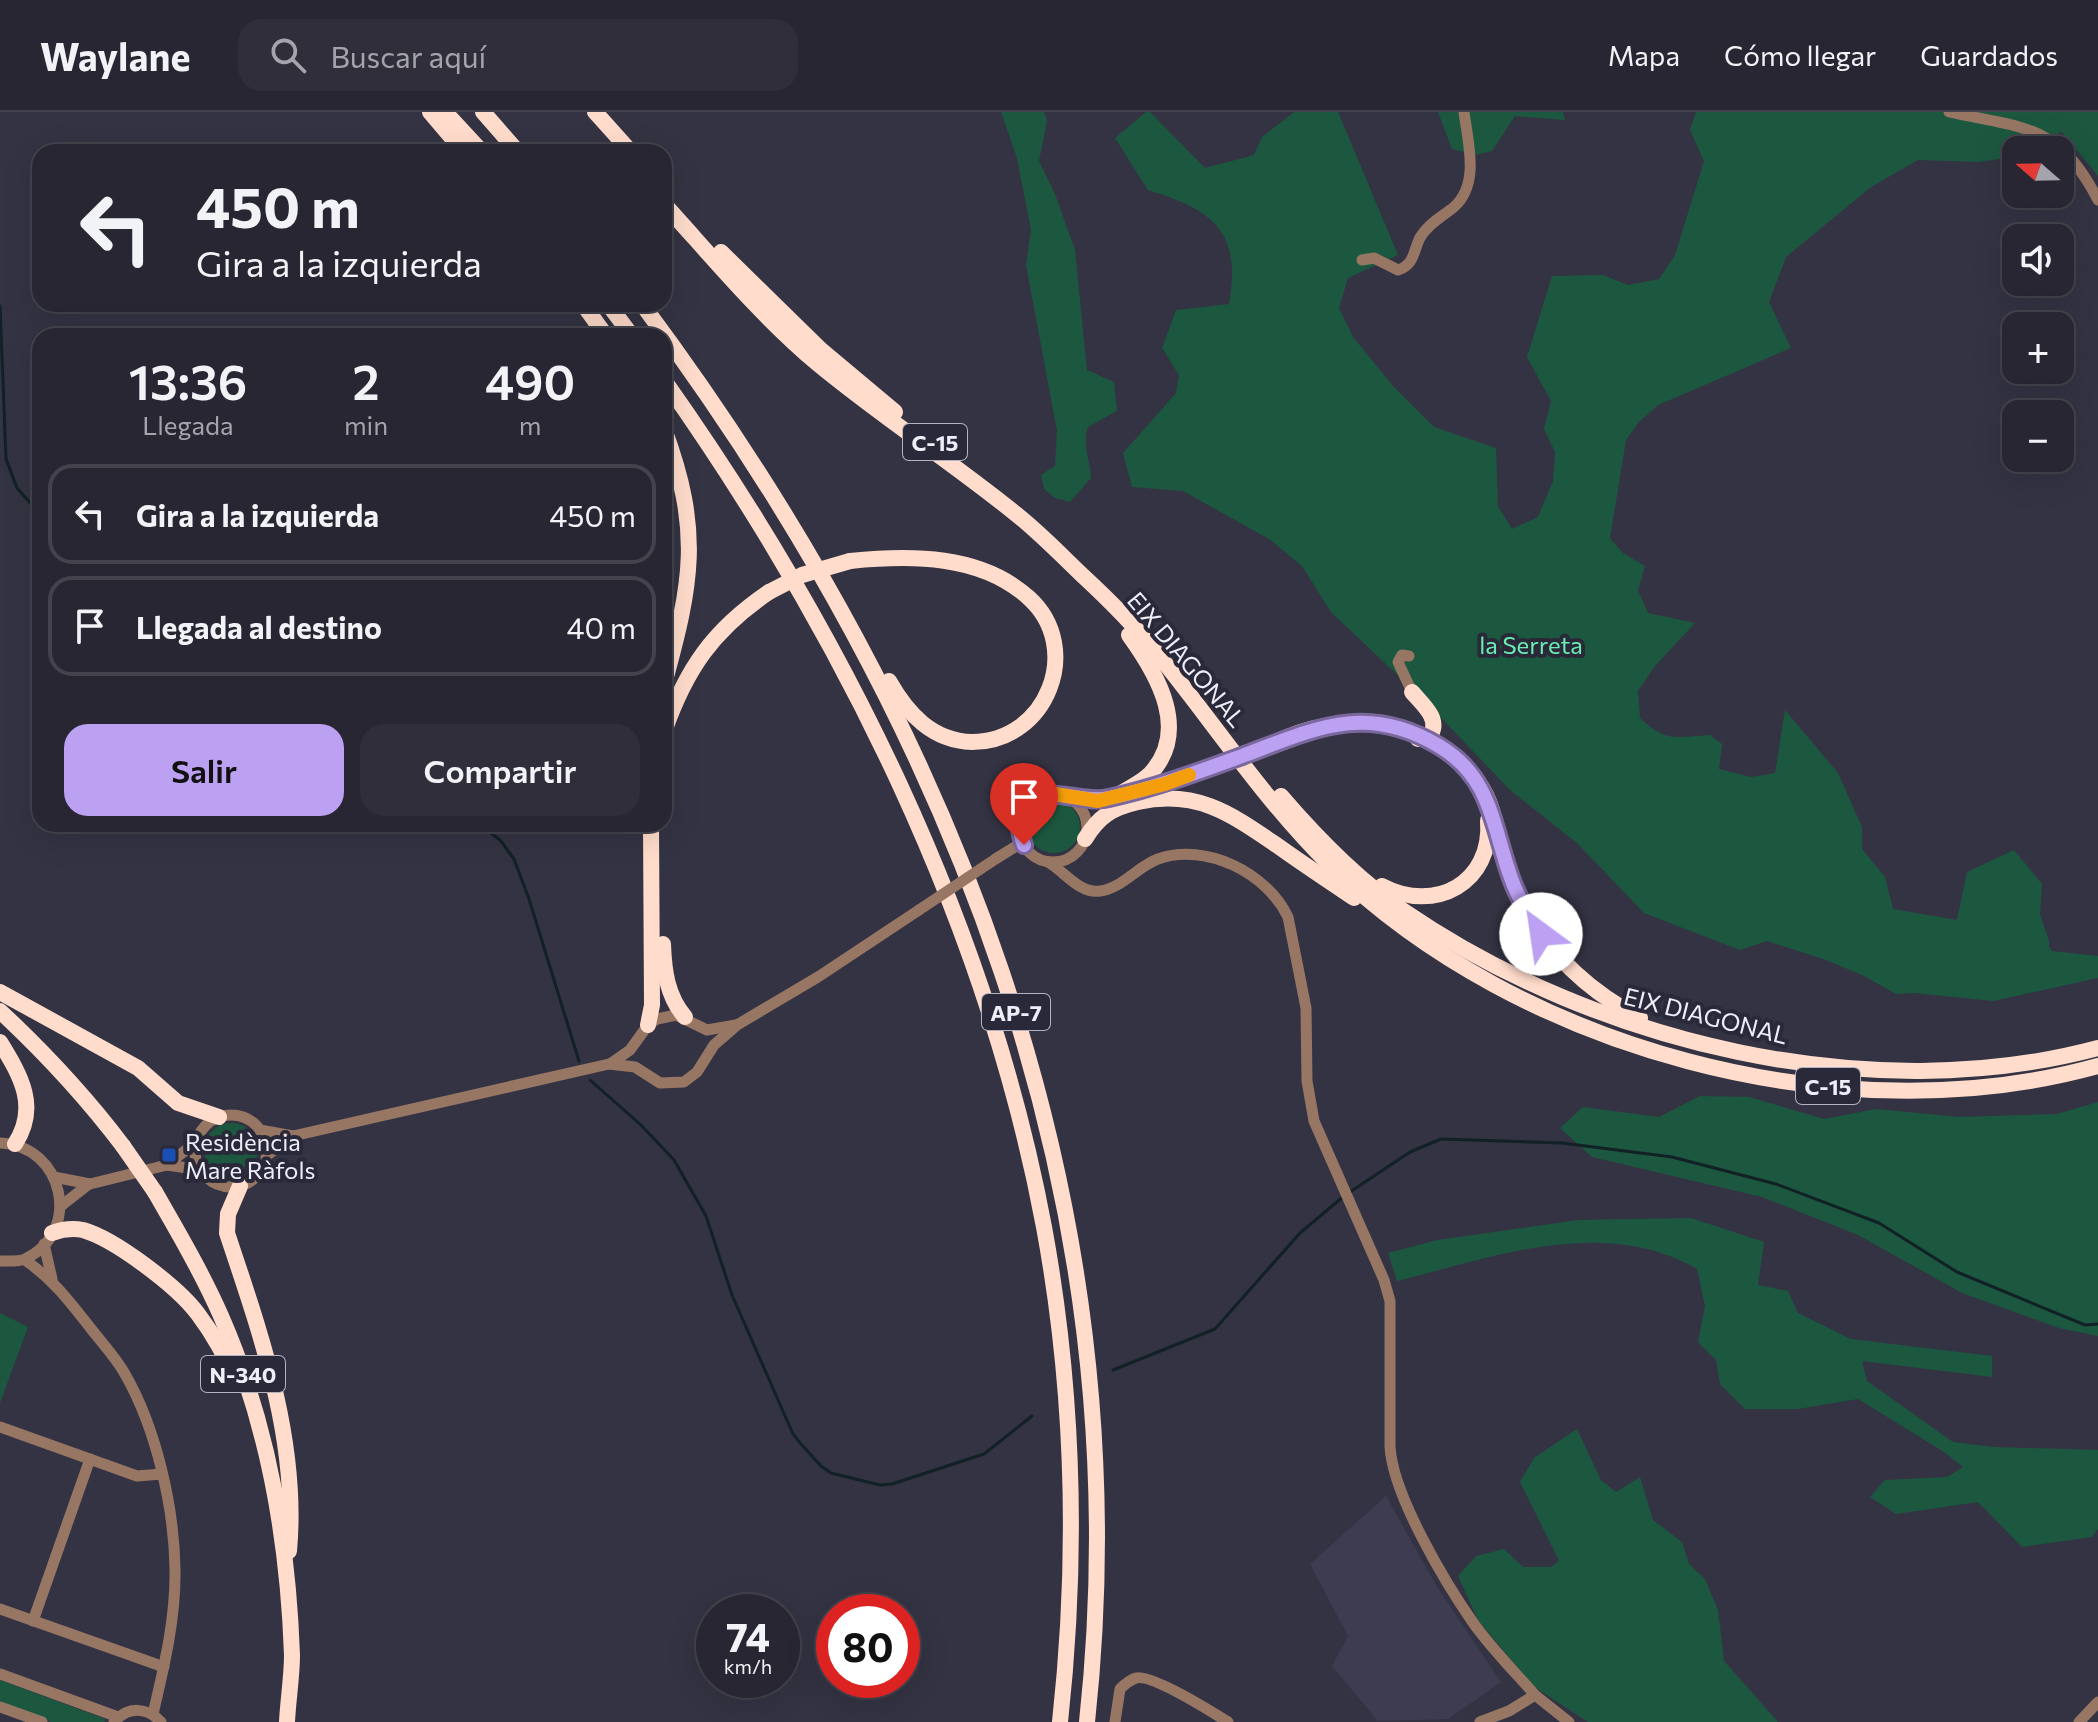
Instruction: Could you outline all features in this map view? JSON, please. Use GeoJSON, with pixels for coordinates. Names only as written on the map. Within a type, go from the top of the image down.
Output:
{"type":"FeatureCollection","features":[{"type":"Feature","properties":{"kind":"highway"},"geometry":{"type":"LineString","coordinates":[[430,112],[457,144]]}},
{"type":"Feature","properties":{"kind":"highway"},"geometry":{"type":"LineString","coordinates":[[445,112],[475,144]]}},
{"type":"Feature","properties":{"kind":"highway"},"geometry":{"type":"LineString","coordinates":[[483,112],[511,144]]}},
{"type":"Feature","properties":{"kind":"highway"},"geometry":{"type":"LineString","coordinates":[[581,112],[610,144]]}},
{"type":"Feature","properties":{"kind":"highway"},"geometry":{"type":"LineString","coordinates":[[595,112],[624,144]]}},
{"type":"Feature","properties":{"kind":"highway","name":"EIX DIAGONAL"},"geometry":{"type":"LineString","coordinates":[[672,197],[745,277],[821,350],[1074,552],[1150,635],[1270,783],[1327,844],[1403,911],[1466,951],[1585,1007],[1653,1031],[1721,1047],[1832,1066],[1925,1072],[1996,1069],[2098,1048]]}},
{"type":"Feature","properties":{"kind":"highway","name":"EIX DIAGONAL"},"geometry":{"type":"LineString","coordinates":[[672,213],[763,314],[817,363],[1011,510],[1090,582],[1158,655],[1262,789],[1317,851],[1368,899],[1463,969],[1566,1018],[1630,1044],[1766,1078],[1835,1087],[1905,1090],[1975,1088],[2044,1079],[2098,1066]]}},
{"type":"Feature","properties":{"kind":"highway","name":"AP-7"},"geometry":{"type":"LineString","coordinates":[[672,346],[747,454],[798,536],[880,685],[961,861],[1018,1018],[1056,1158],[1075,1253],[1092,1398],[1098,1546],[1087,1722]]}},
{"type":"Feature","properties":{"kind":"highway"},"geometry":{"type":"LineString","coordinates":[[672,709],[699,656],[738,614],[769,592],[802,575],[827,568],[850,561],[897,556],[960,564],[1000,579],[1029,598],[1049,623],[1057,653],[1050,689],[1035,714],[1012,732],[985,741],[956,740],[938,734],[916,719],[898,697],[835,581],[827,568],[768,472],[737,427],[692,374]]}},
{"type":"Feature","properties":{"kind":"highway","name":"AP-7"},"geometry":{"type":"LineString","coordinates":[[672,392],[777,555],[864,714],[957,923],[1005,1069],[1044,1229],[1066,1403],[1071,1560],[1060,1722]]}},
{"type":"Feature","properties":{"kind":"highway"},"geometry":{"type":"LineString","coordinates":[[672,453],[684,490],[690,555],[682,619],[672,655]]}},
{"type":"Feature","properties":{"kind":"highway"},"geometry":{"type":"LineString","coordinates":[[1082,844],[1096,822],[1156,766],[1167,744],[1169,721],[1166,702],[1151,668],[1090,582]]}},
{"type":"Feature","properties":{"kind":"highway"},"geometry":{"type":"LineString","coordinates":[[1351,727],[1379,719],[1406,722],[1413,717],[1416,709],[1412,692]]}},
{"type":"Feature","properties":{"kind":"highway"},"geometry":{"type":"LineString","coordinates":[[1412,692],[1433,717],[1487,798],[1520,899],[1541,934],[1566,964],[1596,991],[1639,1017],[1721,1047]]}},
{"type":"Feature","properties":{"kind":"highway"},"geometry":{"type":"LineString","coordinates":[[1426,738],[1434,729],[1433,717]]}},
{"type":"Feature","properties":{"kind":"highway"},"geometry":{"type":"LineString","coordinates":[[1327,844],[1385,888],[1419,898],[1445,893],[1460,885],[1479,864],[1487,844],[1488,823],[1484,807],[1477,791],[1458,770],[1417,745],[1351,727]]}},
{"type":"Feature","properties":{"kind":"highway"},"geometry":{"type":"LineString","coordinates":[[1115,802],[1311,729],[1351,727],[1388,730],[1419,739],[1426,738],[1447,750],[1466,767]]}},
{"type":"Feature","properties":{"kind":"highway"},"geometry":{"type":"LineString","coordinates":[[1069,797],[1115,802],[1175,798],[1212,806],[1238,819],[1428,949],[1463,969]]}},
{"type":"Feature","properties":{"kind":"highway"},"geometry":{"type":"LineString","coordinates":[[644,1031],[652,1005],[654,901],[651,832]]}},
{"type":"Feature","properties":{"kind":"highway"},"geometry":{"type":"LineString","coordinates":[[658,832],[663,963],[671,996],[691,1022]]}},
{"type":"Feature","properties":{"kind":"highway"},"geometry":{"type":"LineString","coordinates":[[0,992],[138,1068],[178,1103],[219,1117]]}},
{"type":"Feature","properties":{"kind":"highway","name":"N-340"},"geometry":{"type":"LineString","coordinates":[[0,1011],[42,1050],[92,1105],[123,1146],[155,1192],[221,1316],[241,1367],[268,1460],[287,1572],[292,1658],[287,1722]]}},
{"type":"Feature","properties":{"kind":"highway"},"geometry":{"type":"LineString","coordinates":[[0,1042],[20,1075],[25,1095],[27,1122],[8,1143]]}},
{"type":"Feature","properties":{"kind":"highway"},"geometry":{"type":"LineString","coordinates":[[240,1186],[228,1214],[227,1233],[276,1391],[290,1479],[291,1526],[287,1572]]}},
{"type":"Feature","properties":{"kind":"highway"},"geometry":{"type":"LineString","coordinates":[[48,1238],[73,1228],[96,1235],[146,1266],[197,1312],[229,1365],[254,1430],[275,1536],[287,1572]]}},
{"type":"Feature","properties":{"kind":"street"},"geometry":{"type":"LineString","coordinates":[[1362,260],[1374,258],[1398,270],[1406,267],[1414,258],[1422,234],[1464,196],[1470,172],[1464,112]]}},
{"type":"Feature","properties":{"kind":"street"},"geometry":{"type":"LineString","coordinates":[[1949,112],[2018,127],[2055,142],[2078,163],[2098,200]]}},
{"type":"Feature","properties":{"kind":"street"},"geometry":{"type":"LineString","coordinates":[[1409,656],[1402,655],[1398,662],[1412,692]]}},
{"type":"Feature","properties":{"kind":"street"},"geometry":{"type":"LineString","coordinates":[[1080,887],[1073,868],[1086,821],[1082,809],[1069,797],[1045,795],[1029,804],[1021,819],[1019,828],[1023,842],[1030,852],[1080,887],[1103,891],[1157,859],[1196,853],[1235,867],[1258,881],[1276,897],[1288,917],[1306,1008],[1309,1100],[1314,1121],[1364,1233],[1390,1301],[1390,1446],[1393,1470],[1423,1535],[1475,1625],[1535,1695],[1569,1722]]}},
{"type":"Feature","properties":{"kind":"street"},"geometry":{"type":"LineString","coordinates":[[260,1130],[293,1136],[609,1064],[626,1064],[658,1082],[684,1082],[697,1072],[714,1045],[737,1025],[796,991],[1023,842]]}},
{"type":"Feature","properties":{"kind":"street"},"geometry":{"type":"LineString","coordinates":[[1048,862],[1065,860],[1082,844]]}},
{"type":"Feature","properties":{"kind":"street"},"geometry":{"type":"LineString","coordinates":[[609,1064],[630,1050],[644,1031],[667,1015],[712,1030],[737,1025]]}},
{"type":"Feature","properties":{"kind":"street"},"geometry":{"type":"LineString","coordinates":[[691,1022],[704,1039],[705,1057]]}},
{"type":"Feature","properties":{"kind":"street"},"geometry":{"type":"LineString","coordinates":[[644,1031],[638,1059],[646,1074]]}},
{"type":"Feature","properties":{"kind":"street"},"geometry":{"type":"LineString","coordinates":[[237,1115],[260,1130],[266,1156],[259,1173],[240,1186],[216,1184],[201,1170],[195,1153],[196,1142],[204,1127],[219,1117],[237,1115]]}},
{"type":"Feature","properties":{"kind":"street"},"geometry":{"type":"LineString","coordinates":[[266,1156],[293,1136]]}},
{"type":"Feature","properties":{"kind":"street"},"geometry":{"type":"LineString","coordinates":[[167,1165],[196,1142]]}},
{"type":"Feature","properties":{"kind":"street"},"geometry":{"type":"LineString","coordinates":[[8,1143],[35,1153],[50,1168],[61,1206]]}},
{"type":"Feature","properties":{"kind":"street"},"geometry":{"type":"LineString","coordinates":[[25,1260],[48,1238],[61,1206],[90,1184],[167,1165],[201,1170]]}},
{"type":"Feature","properties":{"kind":"street"},"geometry":{"type":"LineString","coordinates":[[54,1177],[90,1184]]}},
{"type":"Feature","properties":{"kind":"street"},"geometry":{"type":"LineString","coordinates":[[48,1238],[52,1279]]}},
{"type":"Feature","properties":{"kind":"street"},"geometry":{"type":"LineString","coordinates":[[0,1261],[25,1260],[52,1279],[124,1372],[141,1409],[162,1474],[175,1570],[157,1718],[135,1710],[116,1720],[0,1674]]}},
{"type":"Feature","properties":{"kind":"street"},"geometry":{"type":"LineString","coordinates":[[0,1427],[137,1476],[162,1474]]}},
{"type":"Feature","properties":{"kind":"street"},"geometry":{"type":"LineString","coordinates":[[33,1621],[90,1459]]}},
{"type":"Feature","properties":{"kind":"street"},"geometry":{"type":"LineString","coordinates":[[0,1609],[164,1667]]}},
{"type":"Feature","properties":{"kind":"street"},"geometry":{"type":"LineString","coordinates":[[1115,1722],[1120,1689],[1135,1678],[1160,1684],[1228,1722]]}},
{"type":"Feature","properties":{"kind":"street"},"geometry":{"type":"LineString","coordinates":[[1480,1722],[1509,1711],[1535,1695]]}},
{"type":"Feature","properties":{"kind":"street"},"geometry":{"type":"LineString","coordinates":[[2079,1722],[2098,1702]]}},
{"type":"Feature","properties":{"kind":"street"},"geometry":{"type":"LineString","coordinates":[[0,1707],[42,1722]]}},
{"type":"Feature","properties":{"kind":"shaded area"},"geometry":{"type":"Polygon","coordinates":[[[1386,1496],[1437,1587],[1501,1682],[1448,1719],[1378,1721],[1332,1666],[1348,1636],[1310,1564],[1386,1496]]]}},
{"type":"Feature","properties":{"kind":"green space"},"geometry":{"type":"Polygon","coordinates":[[[1001,112],[1044,112],[1047,121],[1039,161],[1055,194],[1075,250],[1087,370],[1114,382],[1117,411],[1088,427],[1086,446],[1091,478],[1070,502],[1055,498],[1044,489],[1041,475],[1055,466],[1057,431],[1026,265],[1031,230],[1017,158],[1001,112]]]}},
{"type":"Feature","properties":{"kind":"green space","name":"la Serreta"},"geometry":{"type":"Polygon","coordinates":[[[1150,112],[1205,168],[1254,155],[1262,137],[1294,112],[1338,112],[1398,255],[1348,278],[1339,308],[1353,337],[1393,386],[1434,427],[1496,448],[1498,506],[1512,529],[1538,517],[1553,481],[1555,452],[1544,429],[1551,401],[1527,357],[1552,276],[1603,275],[1628,285],[1659,279],[1675,255],[1704,161],[1690,130],[1696,112],[2098,112],[2098,176],[2074,147],[2074,136],[2065,136],[2062,132],[2054,136],[2002,136],[2002,159],[1979,162],[1918,160],[1871,187],[1786,257],[1769,302],[1791,348],[1658,405],[1639,422],[1626,440],[1610,538],[1623,553],[1645,566],[1638,590],[1648,613],[1695,623],[1655,666],[1638,691],[1640,718],[1657,731],[1672,737],[1710,735],[1722,744],[1719,769],[1751,777],[1775,773],[1785,710],[1838,773],[1862,827],[1862,849],[1885,877],[1893,909],[1957,920],[1967,872],[2014,850],[2042,884],[2040,914],[2049,947],[2052,951],[2098,956],[2098,978],[1993,1001],[1896,994],[1826,960],[1767,941],[1740,950],[1644,913],[1578,844],[1510,790],[1425,701],[1331,612],[1302,566],[1269,539],[1183,491],[1132,487],[1123,453],[1176,393],[1179,375],[1162,348],[1176,310],[1229,304],[1231,258],[1218,227],[1206,216],[1190,206],[1148,190],[1115,138],[1150,112]]]}},
{"type":"Feature","properties":{"kind":"green space"},"geometry":{"type":"Polygon","coordinates":[[[1438,112],[1563,112],[1565,120],[1515,116],[1492,151],[1475,155],[1452,149],[1438,112]]]}},
{"type":"Feature","properties":{"kind":"green space"},"geometry":{"type":"Polygon","coordinates":[[[1054,801],[1072,809],[1080,827],[1072,845],[1054,853],[1036,845],[1028,827],[1036,809],[1054,801]]]}},
{"type":"Feature","properties":{"kind":"green space"},"geometry":{"type":"Polygon","coordinates":[[[1700,1096],[1749,1097],[1824,1119],[1876,1109],[1959,1117],[2057,1114],[2098,1102],[2098,1336],[2059,1328],[1962,1293],[1858,1235],[1762,1197],[1592,1157],[1560,1128],[1583,1107],[1659,1117],[1700,1096]]]}},
{"type":"Feature","properties":{"kind":"green space"},"geometry":{"type":"Polygon","coordinates":[[[231,1123],[250,1131],[258,1150],[250,1169],[231,1177],[212,1169],[204,1150],[212,1131],[231,1123]]]}},
{"type":"Feature","properties":{"kind":"green space"},"geometry":{"type":"Polygon","coordinates":[[[1691,1218],[1764,1242],[1758,1285],[1788,1291],[1798,1313],[1851,1339],[1992,1356],[1992,1377],[1862,1361],[1867,1381],[1953,1442],[1994,1447],[2098,1450],[2098,1529],[2092,1537],[2022,1547],[1978,1502],[1896,1514],[1870,1497],[1885,1480],[1947,1477],[1963,1467],[1858,1399],[1798,1409],[1745,1409],[1720,1384],[1716,1360],[1698,1342],[1705,1306],[1697,1269],[1661,1253],[1624,1245],[1587,1243],[1548,1246],[1471,1261],[1397,1281],[1388,1253],[1437,1240],[1579,1220],[1691,1218]]]}},
{"type":"Feature","properties":{"kind":"green space"},"geometry":{"type":"Polygon","coordinates":[[[0,1313],[28,1327],[0,1403],[0,1313]]]}},
{"type":"Feature","properties":{"kind":"green space"},"geometry":{"type":"Polygon","coordinates":[[[1577,1429],[1601,1480],[1616,1492],[1640,1477],[1653,1520],[1682,1542],[1689,1564],[1705,1579],[1718,1610],[1724,1661],[1778,1722],[1588,1722],[1533,1686],[1478,1620],[1458,1576],[1476,1556],[1504,1549],[1523,1567],[1551,1567],[1559,1561],[1520,1482],[1534,1458],[1577,1429]]]}},
{"type":"Feature","properties":{"kind":"green space"},"geometry":{"type":"Polygon","coordinates":[[[0,1680],[105,1719],[104,1722],[51,1722],[0,1703],[0,1680]]]}},
{"type":"Feature","properties":{"kind":"waterway"},"geometry":{"type":"LineString","coordinates":[[0,306],[6,459],[17,488],[32,505]]}},
{"type":"Feature","properties":{"kind":"waterway"},"geometry":{"type":"LineString","coordinates":[[490,832],[514,859],[579,1061]]}},
{"type":"Feature","properties":{"kind":"waterway"},"geometry":{"type":"LineString","coordinates":[[590,1080],[641,1125],[674,1160],[706,1216],[732,1295],[793,1434],[821,1466],[831,1473],[880,1485],[892,1484],[984,1454],[1032,1416]]}},
{"type":"Feature","properties":{"kind":"waterway"},"geometry":{"type":"LineString","coordinates":[[1350,1192],[1410,1152],[1441,1139],[1562,1143],[1672,1157],[1776,1184],[1879,1223],[1957,1272],[2085,1325],[2098,1324]]}},
{"type":"Feature","properties":{"kind":"waterway"},"geometry":{"type":"LineString","coordinates":[[1113,1370],[1215,1329],[1300,1233],[1344,1196]]}},
{"type":"Feature","properties":{"kind":"slow traffic"},"geometry":{"type":"LineString","coordinates":[[1055,794],[1098,801],[1189,775]]}},
{"type":"Feature","properties":{"kind":"place","name":"Residència Mare Ràfols"},"geometry":{"type":"Point","coordinates":[169,1155]}},
{"type":"Feature","properties":{"kind":"route"},"geometry":{"type":"LineString","coordinates":[[1024,845],[1019,828],[1024,811],[1029,804],[1045,795],[1098,801],[1112,798],[1165,784],[1311,729],[1349,722],[1377,723],[1399,728],[1447,750],[1472,774],[1491,806],[1505,860],[1520,899],[1541,934]]}}]}
